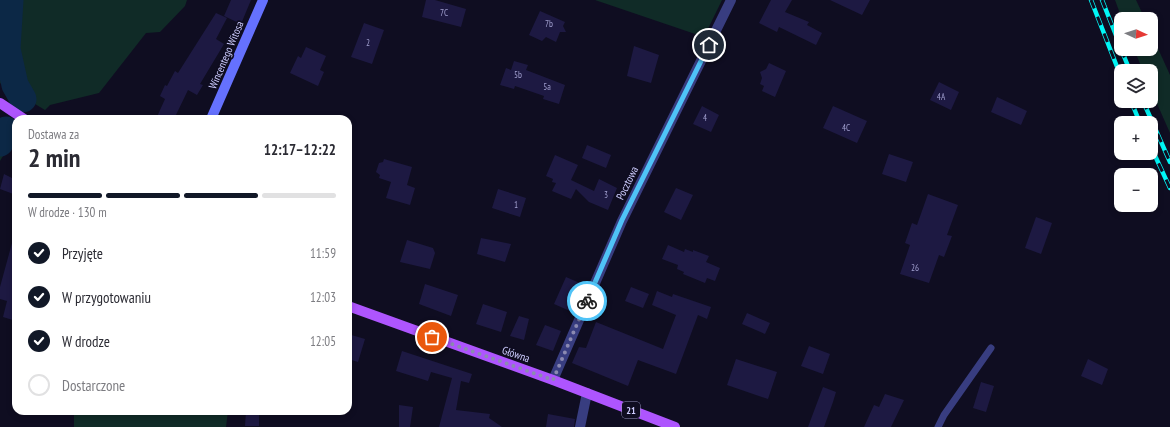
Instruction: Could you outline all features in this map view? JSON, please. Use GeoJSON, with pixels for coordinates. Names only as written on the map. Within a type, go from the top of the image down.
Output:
{"type":"FeatureCollection","features":[{"type":"Feature","properties":{"kind":"main road"},"geometry":{"type":"LineString","coordinates":[[0,103],[18,115]]}},
{"type":"Feature","properties":{"kind":"main road","name":"Główna"},"geometry":{"type":"LineString","coordinates":[[352,307],[553,380],[675,427]]}},
{"type":"Feature","properties":{"kind":"street","name":"Wincentego Witosa"},"geometry":{"type":"LineString","coordinates":[[213,115],[263,0]]}},
{"type":"Feature","properties":{"kind":"street","name":"Pocztowa"},"geometry":{"type":"LineString","coordinates":[[553,380],[622,220],[731,0]]}},
{"type":"Feature","properties":{"kind":"street"},"geometry":{"type":"LineString","coordinates":[[580,427],[587,393]]}},
{"type":"Feature","properties":{"kind":"lane"},"geometry":{"type":"LineString","coordinates":[[938,427],[944,415],[991,348]]}},
{"type":"Feature","properties":{"kind":"green space"},"geometry":{"type":"Polygon","coordinates":[[[0,0],[187,0],[185,6],[160,32],[146,33],[99,93],[50,105],[45,110],[0,83],[0,0]]]}},
{"type":"Feature","properties":{"kind":"green space"},"geometry":{"type":"Polygon","coordinates":[[[595,0],[722,0],[704,37],[595,0]]]}},
{"type":"Feature","properties":{"kind":"green space"},"geometry":{"type":"Polygon","coordinates":[[[1115,0],[1136,0],[1142,12],[1119,12],[1115,0]]]}},
{"type":"Feature","properties":{"kind":"green space"},"geometry":{"type":"Polygon","coordinates":[[[1158,48],[1170,75],[1170,133],[1158,106],[1158,64],[1140,64],[1137,56],[1158,56],[1158,48]]]}},
{"type":"Feature","properties":{"kind":"green space"},"geometry":{"type":"Polygon","coordinates":[[[0,124],[12,132],[12,141],[0,161],[0,124]]]}},
{"type":"Feature","properties":{"kind":"green space"},"geometry":{"type":"Polygon","coordinates":[[[74,415],[228,415],[226,427],[74,427],[74,415]]]}},
{"type":"Feature","properties":{"kind":"building"},"geometry":{"type":"Polygon","coordinates":[[[231,0],[251,0],[241,24],[224,16],[231,0]]]}},
{"type":"Feature","properties":{"kind":"building"},"geometry":{"type":"Polygon","coordinates":[[[426,0],[435,0],[466,9],[461,27],[422,17],[426,0]]]}},
{"type":"Feature","properties":{"kind":"building"},"geometry":{"type":"Polygon","coordinates":[[[771,0],[792,0],[785,12],[809,22],[807,25],[822,33],[816,45],[779,27],[777,32],[759,23],[771,0]]]}},
{"type":"Feature","properties":{"kind":"building"},"geometry":{"type":"Polygon","coordinates":[[[830,0],[870,0],[862,15],[830,0]]]}},
{"type":"Feature","properties":{"kind":"building"},"geometry":{"type":"Polygon","coordinates":[[[540,11],[565,22],[563,26],[566,32],[560,32],[556,42],[546,37],[542,41],[529,35],[540,11]]]}},
{"type":"Feature","properties":{"kind":"building"},"geometry":{"type":"Polygon","coordinates":[[[216,13],[227,18],[216,39],[224,44],[200,84],[203,85],[197,95],[188,90],[176,115],[158,115],[165,99],[160,96],[165,85],[167,86],[175,71],[178,73],[216,13]]]}},
{"type":"Feature","properties":{"kind":"building"},"geometry":{"type":"Polygon","coordinates":[[[364,23],[384,30],[372,64],[351,57],[364,23]]]}},
{"type":"Feature","properties":{"kind":"building"},"geometry":{"type":"Polygon","coordinates":[[[634,46],[659,55],[651,83],[627,76],[634,46]]]}},
{"type":"Feature","properties":{"kind":"building"},"geometry":{"type":"Polygon","coordinates":[[[306,47],[326,56],[320,70],[324,72],[318,86],[290,73],[298,56],[301,58],[306,47]]]}},
{"type":"Feature","properties":{"kind":"building"},"geometry":{"type":"Polygon","coordinates":[[[514,61],[528,65],[526,70],[565,85],[559,104],[543,99],[544,96],[515,86],[514,89],[500,85],[506,68],[511,70],[514,61]]]}},
{"type":"Feature","properties":{"kind":"building"},"geometry":{"type":"Polygon","coordinates":[[[769,63],[786,71],[775,97],[762,91],[764,86],[760,84],[762,78],[760,72],[766,69],[769,63]]]}},
{"type":"Feature","properties":{"kind":"building"},"geometry":{"type":"Polygon","coordinates":[[[939,82],[959,92],[951,110],[930,100],[939,82]]]}},
{"type":"Feature","properties":{"kind":"building"},"geometry":{"type":"Polygon","coordinates":[[[997,97],[1027,111],[1021,125],[991,112],[997,97]]]}},
{"type":"Feature","properties":{"kind":"building"},"geometry":{"type":"Polygon","coordinates":[[[702,106],[719,115],[711,132],[693,124],[702,106]]]}},
{"type":"Feature","properties":{"kind":"building"},"geometry":{"type":"Polygon","coordinates":[[[833,106],[867,121],[857,143],[823,128],[833,106]]]}},
{"type":"Feature","properties":{"kind":"building"},"geometry":{"type":"Polygon","coordinates":[[[587,145],[611,155],[606,168],[582,158],[587,145]]]}},
{"type":"Feature","properties":{"kind":"building"},"geometry":{"type":"Polygon","coordinates":[[[889,154],[913,162],[906,182],[882,174],[889,154]]]}},
{"type":"Feature","properties":{"kind":"building"},"geometry":{"type":"Polygon","coordinates":[[[555,155],[578,165],[571,180],[594,191],[599,179],[617,188],[608,210],[589,202],[576,189],[571,199],[552,191],[556,183],[552,182],[553,179],[546,176],[555,155]]]}},
{"type":"Feature","properties":{"kind":"building"},"geometry":{"type":"Polygon","coordinates":[[[384,159],[412,167],[407,185],[415,188],[410,205],[386,198],[391,182],[379,178],[380,175],[376,172],[379,163],[383,162],[384,159]]]}},
{"type":"Feature","properties":{"kind":"building"},"geometry":{"type":"Polygon","coordinates":[[[4,174],[12,178],[12,194],[0,189],[4,174]]]}},
{"type":"Feature","properties":{"kind":"building"},"geometry":{"type":"Polygon","coordinates":[[[676,188],[693,195],[681,220],[664,212],[676,188]]]}},
{"type":"Feature","properties":{"kind":"building"},"geometry":{"type":"Polygon","coordinates":[[[498,189],[526,198],[520,217],[492,208],[498,189]]]}},
{"type":"Feature","properties":{"kind":"building"},"geometry":{"type":"Polygon","coordinates":[[[928,194],[958,205],[947,235],[952,236],[944,257],[939,255],[929,283],[900,274],[910,245],[905,243],[912,223],[917,225],[928,194]]]}},
{"type":"Feature","properties":{"kind":"building"},"geometry":{"type":"Polygon","coordinates":[[[1036,217],[1052,223],[1041,254],[1025,248],[1036,217]]]}},
{"type":"Feature","properties":{"kind":"building"},"geometry":{"type":"Polygon","coordinates":[[[481,238],[511,244],[505,262],[477,254],[481,238]]]}},
{"type":"Feature","properties":{"kind":"building"},"geometry":{"type":"Polygon","coordinates":[[[407,240],[433,248],[435,253],[430,269],[400,262],[407,240]]]}},
{"type":"Feature","properties":{"kind":"building"},"geometry":{"type":"Polygon","coordinates":[[[12,243],[12,320],[3,317],[7,301],[0,299],[0,287],[12,243]]]}},
{"type":"Feature","properties":{"kind":"building"},"geometry":{"type":"Polygon","coordinates":[[[668,245],[684,252],[685,249],[693,252],[693,250],[709,256],[706,262],[720,268],[715,281],[707,278],[705,283],[683,274],[684,272],[677,269],[678,265],[662,259],[668,245]]]}},
{"type":"Feature","properties":{"kind":"building"},"geometry":{"type":"Polygon","coordinates":[[[566,277],[582,284],[570,311],[554,304],[566,277]]]}},
{"type":"Feature","properties":{"kind":"building"},"geometry":{"type":"Polygon","coordinates":[[[425,284],[458,295],[451,316],[419,304],[425,284]]]}},
{"type":"Feature","properties":{"kind":"building"},"geometry":{"type":"Polygon","coordinates":[[[631,287],[649,294],[643,308],[625,301],[631,287]]]}},
{"type":"Feature","properties":{"kind":"building"},"geometry":{"type":"Polygon","coordinates":[[[657,291],[672,297],[673,294],[711,307],[707,319],[698,315],[676,374],[638,360],[628,386],[572,363],[579,347],[586,348],[596,322],[663,349],[676,315],[652,305],[657,291]]]}},
{"type":"Feature","properties":{"kind":"building"},"geometry":{"type":"Polygon","coordinates":[[[483,304],[507,312],[501,332],[476,324],[483,304]]]}},
{"type":"Feature","properties":{"kind":"building"},"geometry":{"type":"Polygon","coordinates":[[[747,313],[770,323],[765,334],[742,324],[747,313]]]}},
{"type":"Feature","properties":{"kind":"building"},"geometry":{"type":"Polygon","coordinates":[[[519,316],[529,319],[524,340],[510,336],[519,316]]]}},
{"type":"Feature","properties":{"kind":"building"},"geometry":{"type":"Polygon","coordinates":[[[545,325],[561,331],[553,351],[536,345],[545,325]]]}},
{"type":"Feature","properties":{"kind":"building"},"geometry":{"type":"Polygon","coordinates":[[[352,335],[365,339],[358,362],[352,360],[352,335]]]}},
{"type":"Feature","properties":{"kind":"building"},"geometry":{"type":"Polygon","coordinates":[[[809,346],[830,354],[823,374],[801,366],[809,346]]]}},
{"type":"Feature","properties":{"kind":"building"},"geometry":{"type":"Polygon","coordinates":[[[402,351],[472,374],[469,383],[461,381],[456,410],[490,414],[489,418],[502,427],[439,427],[452,378],[431,372],[428,381],[396,371],[402,351]]]}},
{"type":"Feature","properties":{"kind":"building"},"geometry":{"type":"Polygon","coordinates":[[[736,359],[777,372],[768,399],[727,385],[736,359]]]}},
{"type":"Feature","properties":{"kind":"building"},"geometry":{"type":"Polygon","coordinates":[[[1088,359],[1108,369],[1102,385],[1081,376],[1088,359]]]}},
{"type":"Feature","properties":{"kind":"building"},"geometry":{"type":"Polygon","coordinates":[[[981,382],[994,386],[986,412],[973,408],[981,382]]]}},
{"type":"Feature","properties":{"kind":"building"},"geometry":{"type":"Polygon","coordinates":[[[823,387],[836,392],[824,427],[808,427],[823,387]]]}},
{"type":"Feature","properties":{"kind":"building"},"geometry":{"type":"Polygon","coordinates":[[[885,394],[904,400],[891,427],[864,427],[874,405],[879,407],[885,394]]]}},
{"type":"Feature","properties":{"kind":"building"},"geometry":{"type":"Polygon","coordinates":[[[399,405],[413,407],[410,427],[399,427],[399,405]]]}},
{"type":"Feature","properties":{"kind":"building"},"geometry":{"type":"Polygon","coordinates":[[[548,414],[575,419],[574,427],[546,427],[548,414]]]}},
{"type":"Feature","properties":{"kind":"building"},"geometry":{"type":"Polygon","coordinates":[[[246,415],[259,415],[259,426],[245,426],[246,415]]]}},
{"type":"Feature","properties":{"kind":"waterway"},"geometry":{"type":"LineString","coordinates":[[10,0],[7,49],[15,85],[23,99]]}},
{"type":"Feature","properties":{"kind":"waterway"},"geometry":{"type":"LineString","coordinates":[[0,143],[6,130]]}},
{"type":"Feature","properties":{"kind":"railway"},"geometry":{"type":"LineString","coordinates":[[1091,0],[1116,64]]}},
{"type":"Feature","properties":{"kind":"railway"},"geometry":{"type":"LineString","coordinates":[[1102,0],[1114,30]]}},
{"type":"Feature","properties":{"kind":"railway"},"geometry":{"type":"LineString","coordinates":[[1124,56],[1127,64]]}},
{"type":"Feature","properties":{"kind":"railway"},"geometry":{"type":"LineString","coordinates":[[1134,108],[1137,116]]}},
{"type":"Feature","properties":{"kind":"railway"},"geometry":{"type":"LineString","coordinates":[[1146,108],[1170,162]]}},
{"type":"Feature","properties":{"kind":"railway"},"geometry":{"type":"LineString","coordinates":[[1157,160],[1170,188]]}},
{"type":"Feature","properties":{"kind":"way so far"},"geometry":{"type":"LineString","coordinates":[[432,337],[553,380],[587,301]]}},
{"type":"Feature","properties":{"kind":"route"},"geometry":{"type":"LineString","coordinates":[[587,301],[622,220],[709,45]]}}]}
